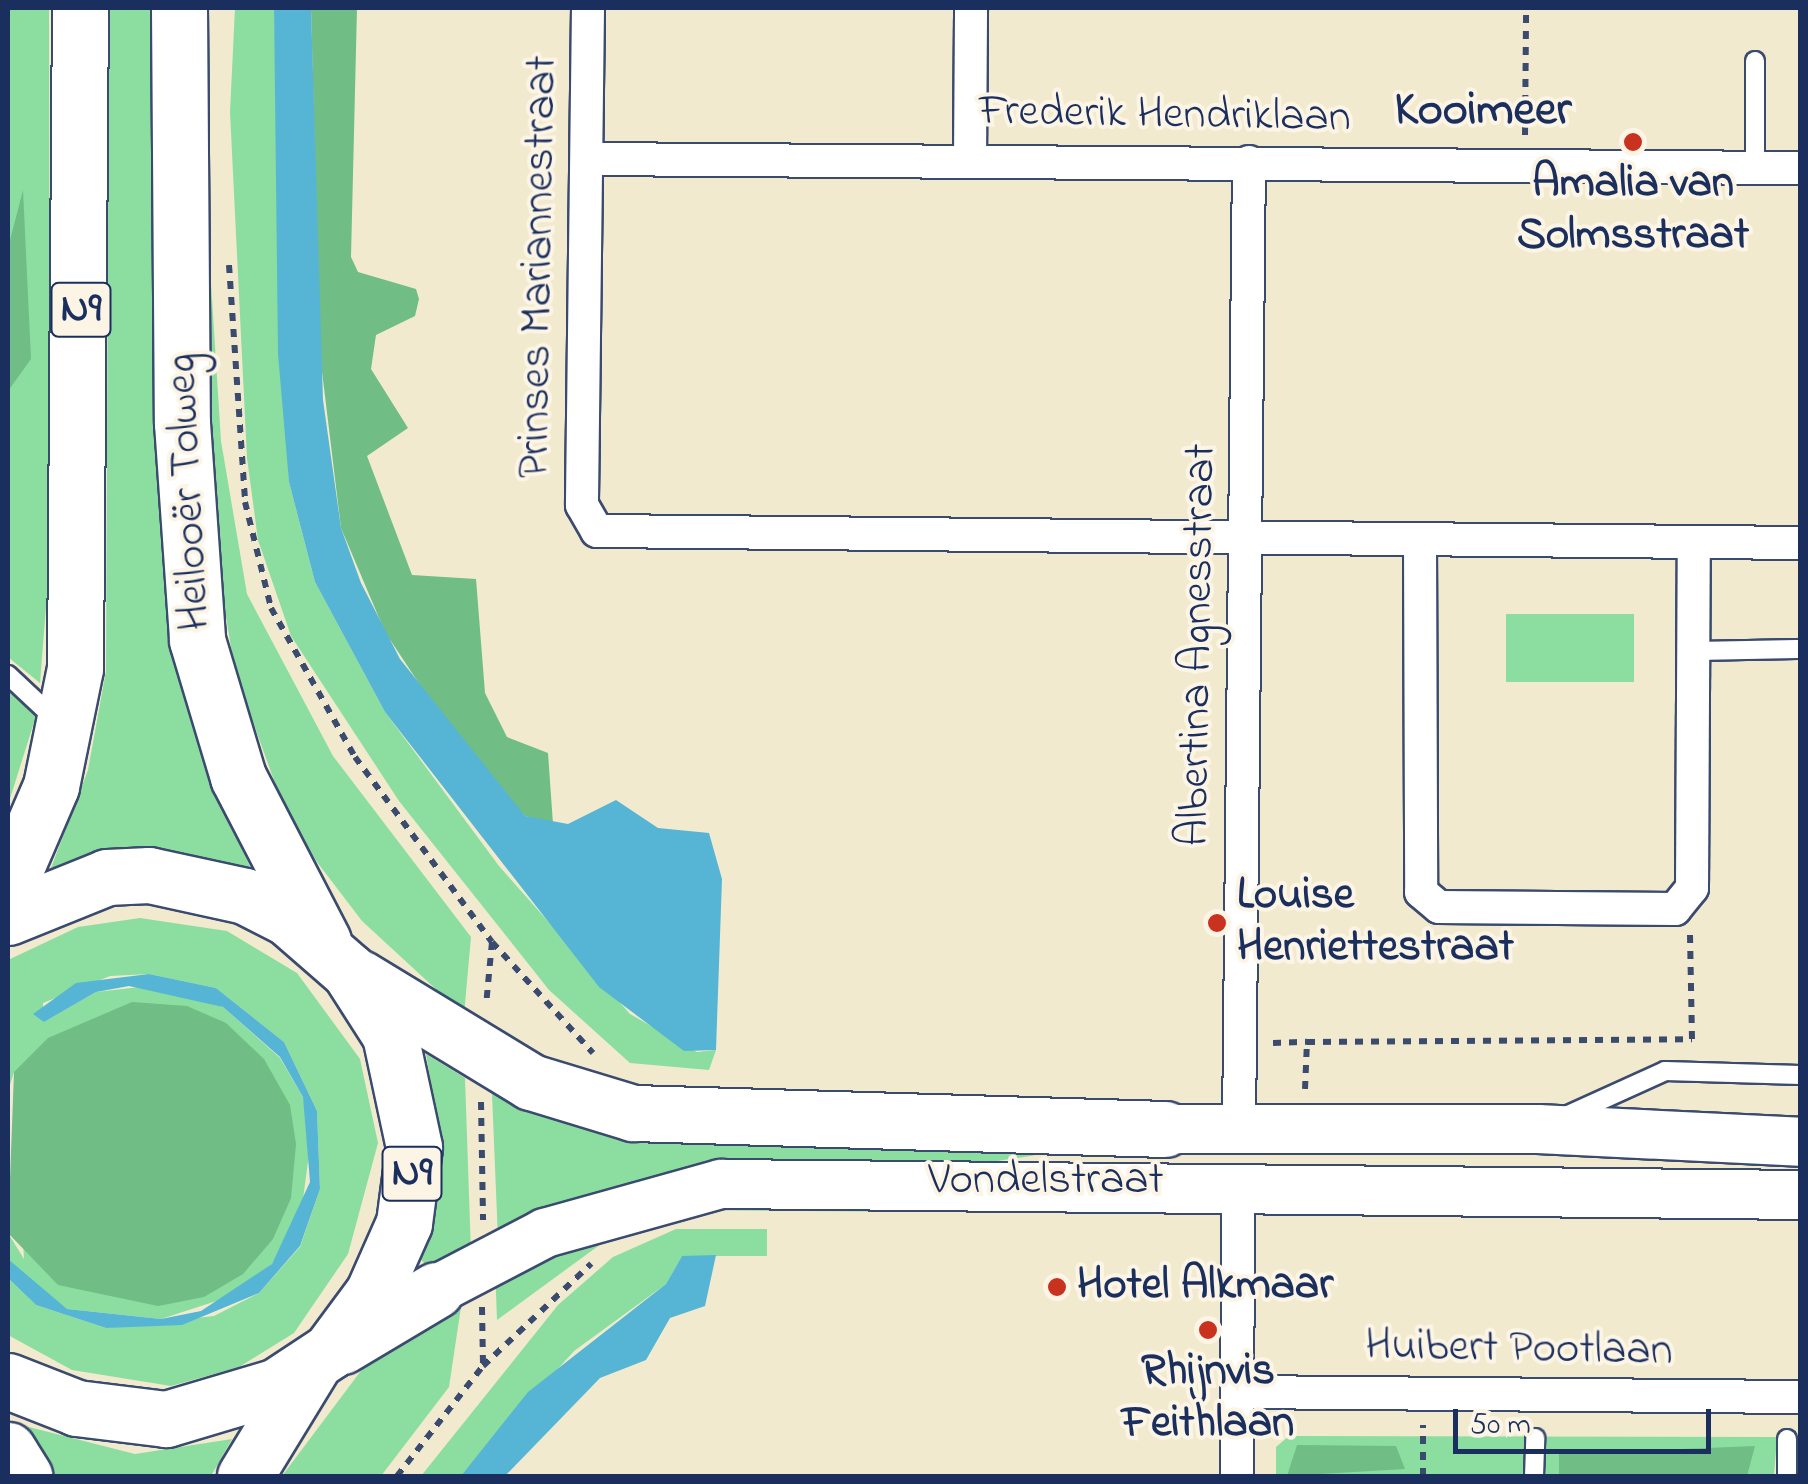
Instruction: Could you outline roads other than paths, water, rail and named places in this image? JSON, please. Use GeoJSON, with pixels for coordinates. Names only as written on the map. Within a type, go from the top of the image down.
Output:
{"type":"FeatureCollection","features":[{"type":"Feature","properties":{"kind":"highway","name":"N9"},"geometry":{"type":"LineString","coordinates":[[8,886],[67,731],[82,535],[80,8]]}},
{"type":"Feature","properties":{"kind":"highway","name":"Heilooër Tolweg"},"geometry":{"type":"LineString","coordinates":[[180,8],[182,423],[196,640],[238,776],[338,960]]}},
{"type":"Feature","properties":{"kind":"highway","name":"N9"},"geometry":{"type":"LineString","coordinates":[[8,917],[108,876],[149,875],[245,896],[338,960],[403,1072],[414,1147],[391,1260],[322,1357],[222,1409],[166,1420],[77,1408],[8,1381]]}},
{"type":"Feature","properties":{"kind":"highway","name":"Vondelstraat"},"geometry":{"type":"LineString","coordinates":[[338,960],[483,1055],[564,1094],[690,1122],[1165,1129]]}},
{"type":"Feature","properties":{"kind":"highway","name":"Vondelstraat"},"geometry":{"type":"LineString","coordinates":[[322,1357],[385,1328],[436,1290]]}},
{"type":"Feature","properties":{"kind":"highway"},"geometry":{"type":"LineString","coordinates":[[245,1476],[322,1357]]}},
{"type":"Feature","properties":{"kind":"highway"},"geometry":{"type":"LineString","coordinates":[[8,1450],[24,1476]]}},
{"type":"Feature","properties":{"kind":"street","name":"Prinses Mariannestraat"},"geometry":{"type":"LineString","coordinates":[[588,8],[582,505],[590,525],[643,536],[1246,542]]}},
{"type":"Feature","properties":{"kind":"street"},"geometry":{"type":"LineString","coordinates":[[970,159],[971,8]]}},
{"type":"Feature","properties":{"kind":"street","name":"Frederik Hendriklaan"},"geometry":{"type":"LineString","coordinates":[[588,159],[1800,168]]}},
{"type":"Feature","properties":{"kind":"street","name":"Albertina Agnesstraat"},"geometry":{"type":"LineString","coordinates":[[1238,1128],[1249,162]]}},
{"type":"Feature","properties":{"kind":"street"},"geometry":{"type":"LineString","coordinates":[[1246,542],[1800,543]]}},
{"type":"Feature","properties":{"kind":"street"},"geometry":{"type":"LineString","coordinates":[[1420,542],[1421,892],[1439,907],[1675,909],[1692,888],[1694,544]]}},
{"type":"Feature","properties":{"kind":"street"},"geometry":{"type":"LineString","coordinates":[[1237,1476],[1238,1128]]}},
{"type":"Feature","properties":{"kind":"street","name":"Vondelstraat"},"geometry":{"type":"LineString","coordinates":[[1165,1129],[1538,1129],[1800,1142]]}},
{"type":"Feature","properties":{"kind":"street","name":"Vondelstraat"},"geometry":{"type":"LineString","coordinates":[[436,1290],[482,1264],[600,1214],[721,1184],[1238,1184],[1800,1196]]}},
{"type":"Feature","properties":{"kind":"street","name":"Huibert Pootlaan"},"geometry":{"type":"LineString","coordinates":[[1238,1392],[1800,1397]]}},
{"type":"Feature","properties":{"kind":"lane"},"geometry":{"type":"LineString","coordinates":[[1755,61],[1755,167]]}},
{"type":"Feature","properties":{"kind":"lane"},"geometry":{"type":"LineString","coordinates":[[1693,651],[1800,650]]}},
{"type":"Feature","properties":{"kind":"lane"},"geometry":{"type":"LineString","coordinates":[[8,675],[67,731]]}},
{"type":"Feature","properties":{"kind":"lane"},"geometry":{"type":"LineString","coordinates":[[1538,1129],[1665,1071],[1800,1074]]}},
{"type":"Feature","properties":{"kind":"lane"},"geometry":{"type":"LineString","coordinates":[[1534,1476],[1535,1438]]}},
{"type":"Feature","properties":{"kind":"lane"},"geometry":{"type":"LineString","coordinates":[[1787,1440],[1787,1476]]}},
{"type":"Feature","properties":{"kind":"water"},"geometry":{"type":"Polygon","coordinates":[[[274,8],[311,8],[323,400],[341,528],[361,583],[400,659],[525,816],[568,824],[616,800],[658,828],[709,833],[722,879],[716,1050],[684,1051],[599,987],[385,712],[315,582],[289,482],[278,354],[274,8]]]}},
{"type":"Feature","properties":{"kind":"water"},"geometry":{"type":"Polygon","coordinates":[[[149,974],[216,988],[284,1042],[317,1111],[320,1189],[300,1246],[259,1293],[182,1325],[106,1328],[36,1305],[8,1278],[8,1259],[67,1309],[161,1319],[201,1311],[272,1264],[310,1182],[303,1097],[280,1057],[223,1007],[129,986],[96,992],[44,1022],[33,1014],[76,983],[149,974]]]}},
{"type":"Feature","properties":{"kind":"water"},"geometry":{"type":"Polygon","coordinates":[[[716,1255],[705,1306],[670,1318],[646,1360],[600,1378],[505,1476],[461,1476],[528,1392],[666,1284],[682,1256],[716,1255]]]}},
{"type":"Feature","properties":{"kind":"place","name":"Amalia van Solmsstraat"},"geometry":{"type":"Point","coordinates":[1633,142]}},
{"type":"Feature","properties":{"kind":"place","name":"Louise Henriettestraat"},"geometry":{"type":"Point","coordinates":[1217,923]}},
{"type":"Feature","properties":{"kind":"place","name":"Hotel Alkmaar"},"geometry":{"type":"Point","coordinates":[1057,1287]}},
{"type":"Feature","properties":{"kind":"place","name":"Rhijnvis Feithlaan"},"geometry":{"type":"Point","coordinates":[1208,1330]}},
{"type":"Feature","properties":{"kind":"district","name":"Kooimeer"},"geometry":{"type":"Point","coordinates":[1483,112]}}]}
